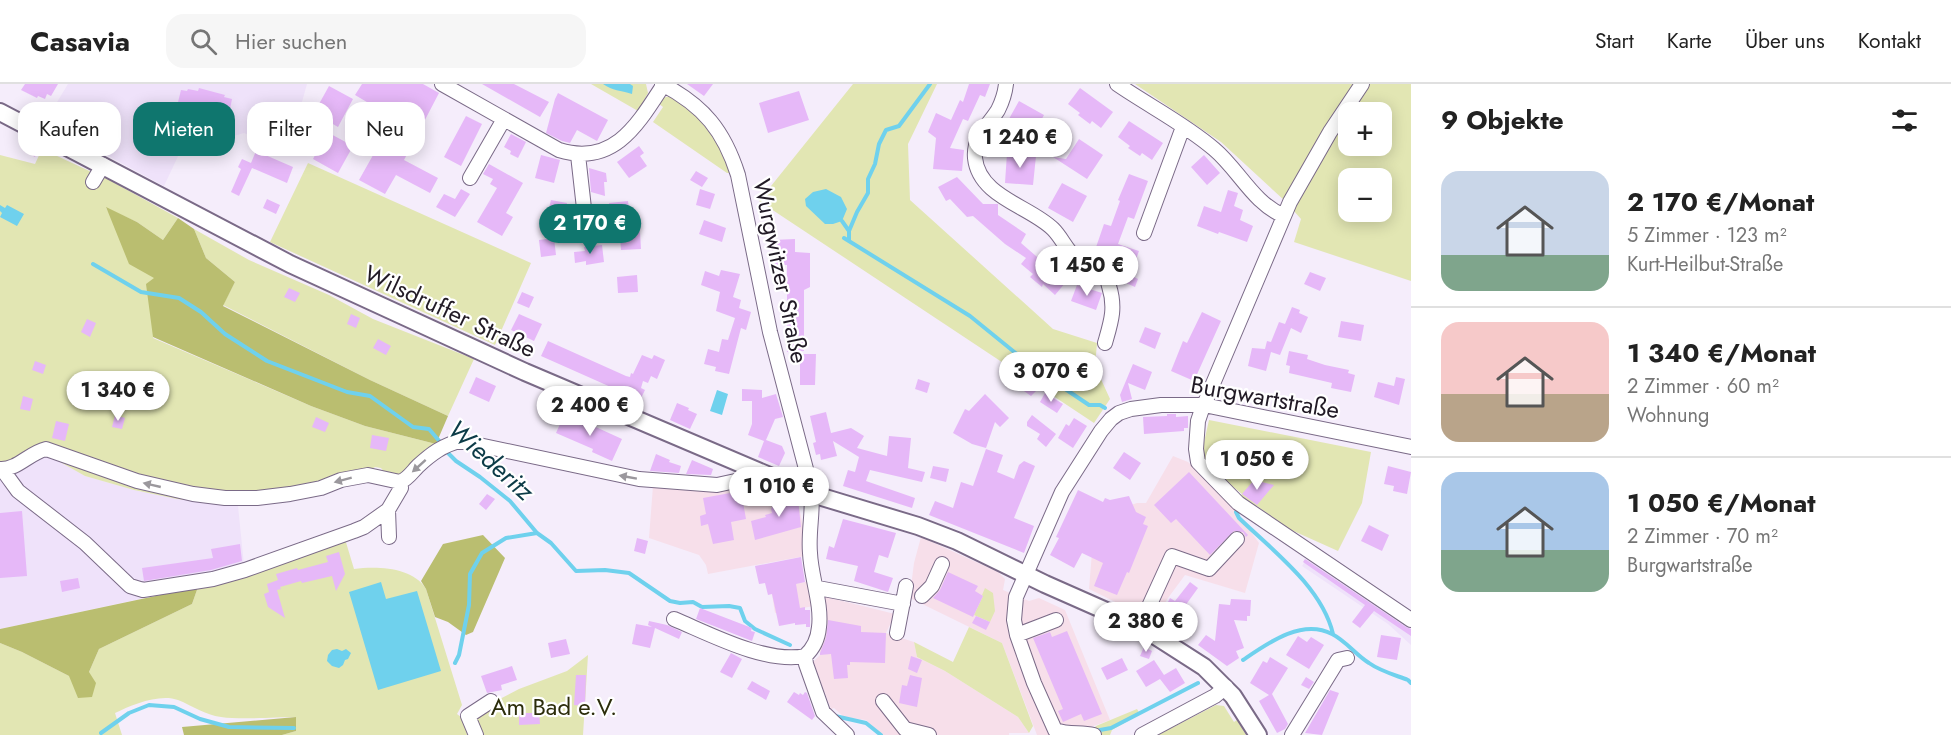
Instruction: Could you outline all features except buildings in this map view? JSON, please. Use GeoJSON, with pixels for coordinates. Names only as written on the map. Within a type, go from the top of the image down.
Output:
{"type":"FeatureCollection","features":[{"type":"Feature","properties":{"kind":"main road","name":"Wilsdruffer Straße"},"geometry":{"type":"LineString","coordinates":[[0,112],[290,264],[525,372],[812,494],[957,541],[1140,626],[1196,660],[1226,687],[1243,709],[1258,735]]}},
{"type":"Feature","properties":{"kind":"street"},"geometry":{"type":"LineString","coordinates":[[442,84],[559,150],[578,154],[601,152],[625,138],[643,118],[663,84]]}},
{"type":"Feature","properties":{"kind":"street","name":"Wurgwitzer Straße"},"geometry":{"type":"LineString","coordinates":[[663,84],[691,102],[718,130],[732,154],[738,175],[770,332],[812,494],[809,531],[810,557],[819,610],[819,626],[812,650],[805,656]]}},
{"type":"Feature","properties":{"kind":"street"},"geometry":{"type":"LineString","coordinates":[[1006,84],[999,108],[982,131],[975,146],[975,161],[994,191],[1052,228],[1077,258],[1094,266],[1107,277],[1113,298],[1113,308],[1105,343]]}},
{"type":"Feature","properties":{"kind":"street"},"geometry":{"type":"LineString","coordinates":[[1117,84],[1203,139],[1229,163],[1268,208],[1284,216]]}},
{"type":"Feature","properties":{"kind":"street"},"geometry":{"type":"LineString","coordinates":[[1362,84],[1330,132],[1284,216],[1204,405],[1198,421],[1196,449],[1198,462],[1238,503],[1411,620]]}},
{"type":"Feature","properties":{"kind":"street"},"geometry":{"type":"LineString","coordinates":[[470,178],[504,119]]}},
{"type":"Feature","properties":{"kind":"street"},"geometry":{"type":"LineString","coordinates":[[1144,232],[1183,127]]}},
{"type":"Feature","properties":{"kind":"street"},"geometry":{"type":"LineString","coordinates":[[578,154],[587,235]]}},
{"type":"Feature","properties":{"kind":"street"},"geometry":{"type":"LineString","coordinates":[[93,182],[103,165]]}},
{"type":"Feature","properties":{"kind":"street","name":"Burgwartstraße"},"geometry":{"type":"LineString","coordinates":[[1050,732],[1017,635],[1014,620],[1016,597],[1062,492],[1101,430],[1111,419],[1119,413],[1141,407],[1204,405],[1411,447]]}},
{"type":"Feature","properties":{"kind":"street"},"geometry":{"type":"LineString","coordinates":[[400,482],[401,488],[388,510],[363,527],[245,570],[213,579],[143,590],[130,586],[85,543],[18,491],[5,468],[45,449],[137,481],[193,494],[225,498],[257,498],[290,494],[368,475],[400,482],[443,447],[460,441],[606,473],[686,484],[717,484],[736,481],[754,470]]}},
{"type":"Feature","properties":{"kind":"street"},"geometry":{"type":"LineString","coordinates":[[388,510],[389,537]]}},
{"type":"Feature","properties":{"kind":"street"},"geometry":{"type":"LineString","coordinates":[[1140,626],[1172,556],[1209,569],[1236,539]]}},
{"type":"Feature","properties":{"kind":"street"},"geometry":{"type":"LineString","coordinates":[[922,596],[932,586],[942,564]]}},
{"type":"Feature","properties":{"kind":"street"},"geometry":{"type":"LineString","coordinates":[[897,633],[906,586]]}},
{"type":"Feature","properties":{"kind":"street"},"geometry":{"type":"LineString","coordinates":[[818,588],[903,604]]}},
{"type":"Feature","properties":{"kind":"street"},"geometry":{"type":"LineString","coordinates":[[674,619],[762,654],[805,656],[823,712],[847,735]]}},
{"type":"Feature","properties":{"kind":"street"},"geometry":{"type":"LineString","coordinates":[[1017,635],[1056,620]]}},
{"type":"Feature","properties":{"kind":"street"},"geometry":{"type":"LineString","coordinates":[[1292,735],[1338,660],[1347,658]]}},
{"type":"Feature","properties":{"kind":"street"},"geometry":{"type":"LineString","coordinates":[[1142,735],[1215,696],[1226,687]]}},
{"type":"Feature","properties":{"kind":"street"},"geometry":{"type":"LineString","coordinates":[[476,735],[468,716],[491,701]]}},
{"type":"Feature","properties":{"kind":"street"},"geometry":{"type":"LineString","coordinates":[[883,701],[904,729],[929,735]]}},
{"type":"Feature","properties":{"kind":"street"},"geometry":{"type":"LineString","coordinates":[[1050,732],[1066,734],[1081,732],[1094,735]]}},
{"type":"Feature","properties":{"kind":"shaded area"},"geometry":{"type":"Polygon","coordinates":[[[68,84],[307,84],[302,102],[247,102],[247,134],[235,136],[235,102],[133,102],[133,156],[178,156],[164,186],[108,156],[121,156],[121,102],[57,102],[68,84]]]}},
{"type":"Feature","properties":{"kind":"shaded area"},"geometry":{"type":"Polygon","coordinates":[[[40,453],[85,476],[134,490],[177,499],[238,506],[244,565],[238,578],[0,629],[0,478],[14,478],[15,471],[40,453]]]}},
{"type":"Feature","properties":{"kind":"shaded area"},"geometry":{"type":"Polygon","coordinates":[[[1173,456],[1188,462],[1229,502],[1259,543],[1245,593],[1185,575],[1154,621],[1089,589],[1093,540],[1122,508],[1137,503],[1146,503],[1173,456]]]}},
{"type":"Feature","properties":{"kind":"shaded area"},"geometry":{"type":"Polygon","coordinates":[[[754,479],[797,498],[805,535],[805,556],[708,574],[706,565],[699,555],[649,538],[653,486],[742,483],[754,479]]]}},
{"type":"Feature","properties":{"kind":"shaded area"},"geometry":{"type":"Polygon","coordinates":[[[921,537],[998,572],[1005,579],[1003,590],[1029,601],[1039,598],[1065,610],[1110,720],[1069,735],[1037,735],[1002,643],[912,599],[910,594],[914,563],[921,537]]]}},
{"type":"Feature","properties":{"kind":"shaded area"},"geometry":{"type":"Polygon","coordinates":[[[1316,546],[1411,612],[1411,645],[1388,624],[1302,566],[1316,546]]]}},
{"type":"Feature","properties":{"kind":"shaded area"},"geometry":{"type":"Polygon","coordinates":[[[810,581],[814,606],[775,613],[772,594],[780,587],[810,581]]]}},
{"type":"Feature","properties":{"kind":"shaded area"},"geometry":{"type":"Polygon","coordinates":[[[818,595],[895,614],[886,633],[914,642],[917,657],[945,671],[1018,717],[1029,733],[882,735],[866,720],[844,717],[834,708],[831,709],[813,662],[820,655],[818,595]]]}},
{"type":"Feature","properties":{"kind":"green space"},"geometry":{"type":"Polygon","coordinates":[[[591,84],[646,84],[648,93],[638,111],[591,84]]]}},
{"type":"Feature","properties":{"kind":"green space"},"geometry":{"type":"Polygon","coordinates":[[[853,84],[937,84],[908,144],[910,200],[1053,329],[1097,343],[1095,366],[1110,399],[1094,423],[759,201],[853,84]]]}},
{"type":"Feature","properties":{"kind":"green space"},"geometry":{"type":"Polygon","coordinates":[[[1135,84],[1411,84],[1411,281],[1294,242],[1301,219],[1285,201],[1221,142],[1135,84]]]}},
{"type":"Feature","properties":{"kind":"green space"},"geometry":{"type":"Polygon","coordinates":[[[670,96],[708,128],[721,148],[731,173],[727,173],[653,122],[663,107],[658,103],[662,98],[670,96]]]}},
{"type":"Feature","properties":{"kind":"green space"},"geometry":{"type":"Polygon","coordinates":[[[0,155],[35,164],[39,156],[57,156],[111,181],[178,218],[163,240],[137,222],[106,208],[155,278],[153,338],[311,406],[365,426],[436,444],[400,475],[385,473],[381,468],[375,467],[328,482],[235,496],[238,506],[177,499],[134,490],[85,476],[40,453],[15,471],[14,478],[0,478],[0,155]]]}},
{"type":"Feature","properties":{"kind":"green space"},"geometry":{"type":"Polygon","coordinates":[[[308,163],[531,263],[495,345],[270,242],[308,163]]]}},
{"type":"Feature","properties":{"kind":"green space"},"geometry":{"type":"Polygon","coordinates":[[[106,207],[137,222],[163,240],[178,218],[194,229],[206,258],[235,282],[223,306],[370,380],[448,416],[436,444],[365,426],[311,406],[153,337],[146,284],[154,278],[129,264],[106,207]]]}},
{"type":"Feature","properties":{"kind":"green space"},"geometry":{"type":"Polygon","coordinates":[[[194,229],[249,260],[329,295],[373,319],[474,359],[448,416],[370,380],[223,305],[235,282],[206,258],[194,229]]]}},
{"type":"Feature","properties":{"kind":"green space"},"geometry":{"type":"Polygon","coordinates":[[[1209,420],[1371,452],[1362,503],[1338,551],[1289,529],[1257,506],[1254,509],[1240,497],[1242,494],[1200,460],[1209,420]]]}},
{"type":"Feature","properties":{"kind":"green space"},"geometry":{"type":"Polygon","coordinates":[[[483,535],[505,558],[473,632],[466,635],[448,622],[435,617],[421,581],[443,544],[483,535]]]}},
{"type":"Feature","properties":{"kind":"green space"},"geometry":{"type":"Polygon","coordinates":[[[345,539],[354,569],[383,568],[404,572],[420,582],[426,589],[462,705],[457,714],[465,720],[467,735],[282,735],[296,731],[296,717],[221,717],[178,700],[163,698],[137,704],[115,713],[122,735],[0,735],[0,643],[69,676],[89,672],[99,649],[192,604],[198,587],[345,539]]]}},
{"type":"Feature","properties":{"kind":"green space"},"geometry":{"type":"Polygon","coordinates":[[[198,587],[192,604],[99,649],[89,672],[96,683],[92,697],[78,698],[69,676],[0,643],[0,629],[198,587]]]}},
{"type":"Feature","properties":{"kind":"green space"},"geometry":{"type":"Polygon","coordinates":[[[985,588],[993,593],[995,611],[990,622],[974,615],[985,588]]]}},
{"type":"Feature","properties":{"kind":"green space"},"geometry":{"type":"Polygon","coordinates":[[[969,627],[1002,643],[1033,726],[1029,733],[1018,717],[945,671],[917,657],[914,642],[953,662],[969,627]]]}},
{"type":"Feature","properties":{"kind":"green space","name":"Am Bad e.V."},"geometry":{"type":"Polygon","coordinates":[[[588,655],[583,735],[481,735],[477,718],[494,702],[519,689],[567,671],[588,655]]]}},
{"type":"Feature","properties":{"kind":"green space"},"geometry":{"type":"Polygon","coordinates":[[[1216,705],[1224,706],[1234,722],[1237,720],[1246,735],[1158,735],[1216,705]]]}},
{"type":"Feature","properties":{"kind":"green space"},"geometry":{"type":"Polygon","coordinates":[[[1137,709],[1140,714],[1112,730],[1110,735],[1089,735],[1096,726],[1137,709]]]}},
{"type":"Feature","properties":{"kind":"green space"},"geometry":{"type":"Polygon","coordinates":[[[296,717],[296,731],[282,735],[184,735],[182,727],[296,717]]]}},
{"type":"Feature","properties":{"kind":"water"},"geometry":{"type":"Polygon","coordinates":[[[603,84],[630,84],[633,86],[632,94],[613,89],[603,84]]]}},
{"type":"Feature","properties":{"kind":"water"},"geometry":{"type":"Polygon","coordinates":[[[826,189],[841,197],[847,209],[842,221],[825,224],[806,206],[805,199],[813,192],[826,189]]]}},
{"type":"Feature","properties":{"kind":"water"},"geometry":{"type":"Polygon","coordinates":[[[0,205],[5,208],[7,205],[24,214],[17,226],[0,217],[2,213],[0,205]]]}},
{"type":"Feature","properties":{"kind":"water"},"geometry":{"type":"Polygon","coordinates":[[[717,390],[728,394],[722,415],[710,411],[717,390]]]}},
{"type":"Feature","properties":{"kind":"water"},"geometry":{"type":"Polygon","coordinates":[[[381,582],[386,599],[417,591],[441,671],[378,690],[349,592],[381,582]]]}},
{"type":"Feature","properties":{"kind":"water"},"geometry":{"type":"Polygon","coordinates":[[[346,649],[351,653],[339,668],[327,661],[332,650],[342,651],[346,649]]]}},
{"type":"Feature","properties":{"kind":"waterway"},"geometry":{"type":"LineString","coordinates":[[849,241],[849,231],[868,193],[868,179],[886,130],[899,126],[930,84]]}},
{"type":"Feature","properties":{"kind":"waterway"},"geometry":{"type":"LineString","coordinates":[[842,221],[849,231]]}},
{"type":"Feature","properties":{"kind":"waterway"},"geometry":{"type":"LineString","coordinates":[[844,238],[970,316],[1034,368],[1089,405],[1100,405],[1105,408]]}},
{"type":"Feature","properties":{"kind":"waterway","name":"Wiederitz"},"geometry":{"type":"LineString","coordinates":[[93,264],[141,292],[179,298],[201,312],[225,334],[267,361],[347,392],[370,396],[413,427],[429,429],[441,443]]}},
{"type":"Feature","properties":{"kind":"waterway","name":"Wiederitz"},"geometry":{"type":"LineString","coordinates":[[445,450],[456,461],[510,501],[537,533],[551,543],[576,571],[605,570],[629,573],[670,601],[693,602],[702,607],[740,608],[745,621],[755,629],[790,645]]}},
{"type":"Feature","properties":{"kind":"waterway"},"geometry":{"type":"LineString","coordinates":[[1236,512],[1239,518],[1307,585],[1327,617],[1333,634]]}},
{"type":"Feature","properties":{"kind":"waterway"},"geometry":{"type":"LineString","coordinates":[[455,663],[459,655],[469,605],[470,574],[482,553],[506,538],[537,533]]}},
{"type":"Feature","properties":{"kind":"waterway","name":"Wiederitz"},"geometry":{"type":"LineString","coordinates":[[1243,660],[1286,635],[1309,629],[1321,630],[1337,637],[1373,666],[1411,683]]}},
{"type":"Feature","properties":{"kind":"waterway","name":"Wiederitz"},"geometry":{"type":"LineString","coordinates":[[1099,734],[1100,730],[1111,728],[1198,683]]}},
{"type":"Feature","properties":{"kind":"waterway"},"geometry":{"type":"LineString","coordinates":[[101,733],[129,713],[149,705],[174,707],[200,719],[229,727],[294,728]]}},
{"type":"Feature","properties":{"kind":"waterway","name":"Wiederitz"},"geometry":{"type":"LineString","coordinates":[[835,716],[866,723],[881,735]]}}]}
